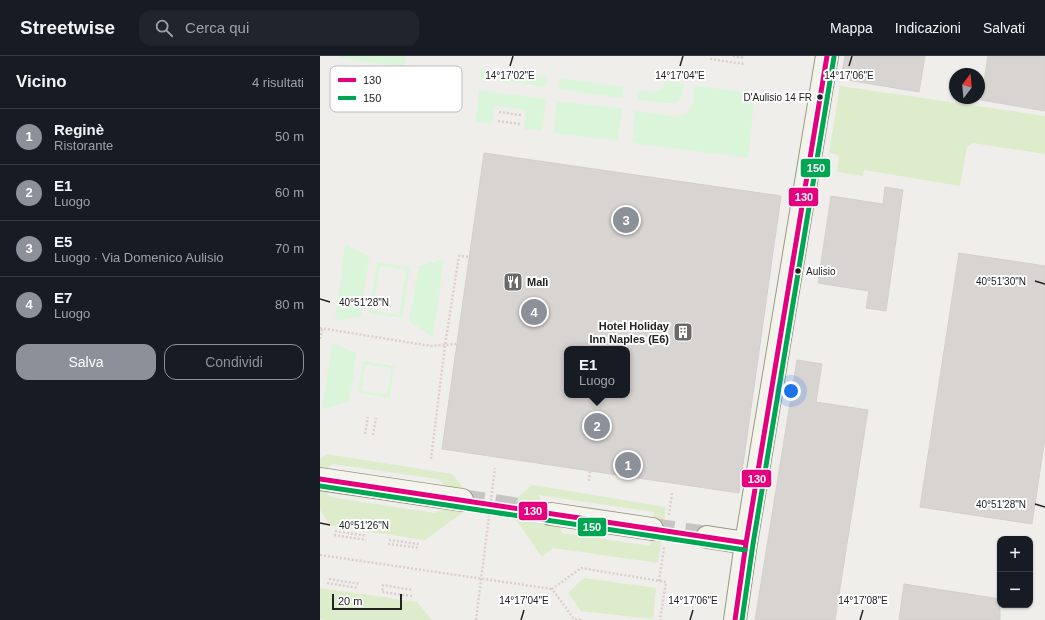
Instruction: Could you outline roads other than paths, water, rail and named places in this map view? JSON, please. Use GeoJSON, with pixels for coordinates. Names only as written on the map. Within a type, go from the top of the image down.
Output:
{"type":"FeatureCollection","features":[{"type":"Feature","properties":{"kind":"main road"},"geometry":{"type":"LineString","coordinates":[[735,620],[746,543],[827,56]]}},
{"type":"Feature","properties":{"kind":"main road"},"geometry":{"type":"LineString","coordinates":[[320,479],[462,500]]}},
{"type":"Feature","properties":{"kind":"main road"},"geometry":{"type":"LineString","coordinates":[[551,514],[652,529]]}},
{"type":"Feature","properties":{"kind":"main road"},"geometry":{"type":"LineString","coordinates":[[707,537],[746,543]]}},
{"type":"Feature","properties":{"kind":"tunnel"},"geometry":{"type":"LineString","coordinates":[[462,500],[551,514]]}},
{"type":"Feature","properties":{"kind":"tunnel"},"geometry":{"type":"LineString","coordinates":[[652,529],[707,537]]}},
{"type":"Feature","properties":{"kind":"place","name":"D'Aulisio 14 FR"},"geometry":{"type":"Point","coordinates":[820,97]}},
{"type":"Feature","properties":{"kind":"place","name":"E5"},"geometry":{"type":"Point","coordinates":[626,220]}},
{"type":"Feature","properties":{"kind":"place","name":"Aulisio"},"geometry":{"type":"Point","coordinates":[798,271]}},
{"type":"Feature","properties":{"kind":"place","name":"Malì"},"geometry":{"type":"Point","coordinates":[513,282]}},
{"type":"Feature","properties":{"kind":"place","name":"E7"},"geometry":{"type":"Point","coordinates":[534,312]}},
{"type":"Feature","properties":{"kind":"place","name":"Hotel Holiday Inn Naples (E6)"},"geometry":{"type":"Point","coordinates":[683,332]}},
{"type":"Feature","properties":{"kind":"place","name":"E1"},"geometry":{"type":"Point","coordinates":[597,426]}},
{"type":"Feature","properties":{"kind":"place","name":"Reginè"},"geometry":{"type":"Point","coordinates":[628,465]}}]}
